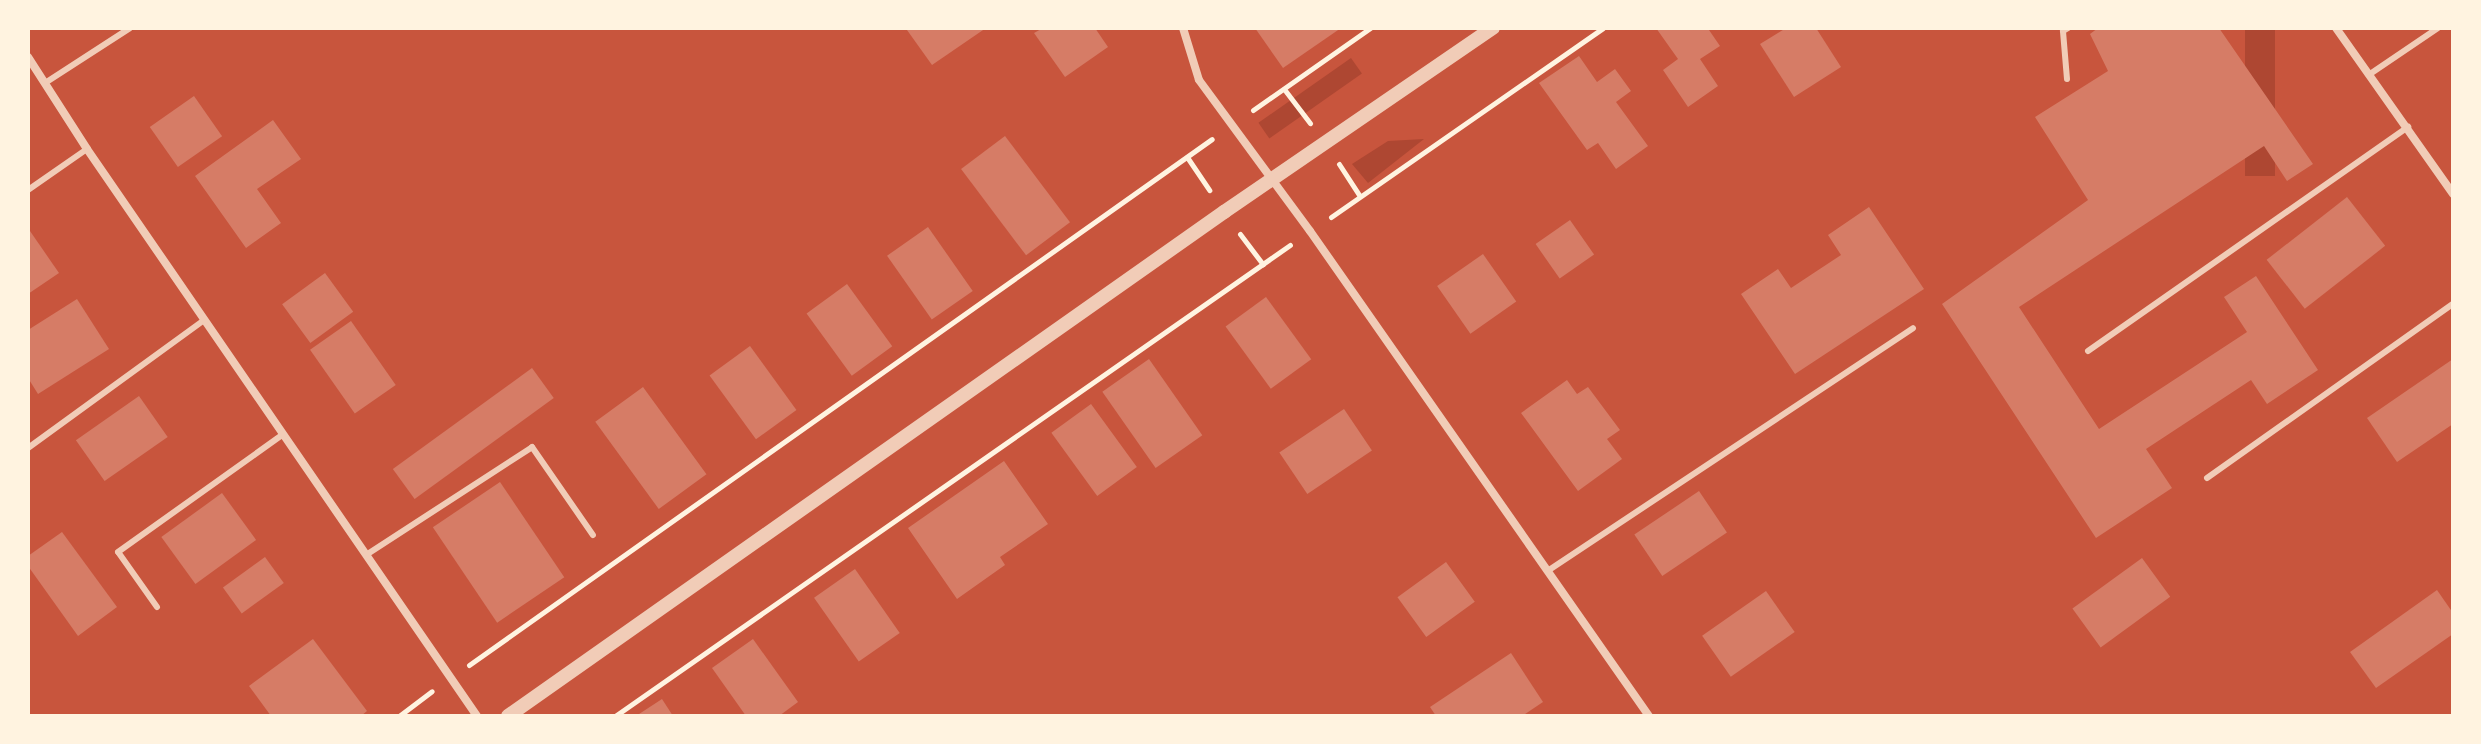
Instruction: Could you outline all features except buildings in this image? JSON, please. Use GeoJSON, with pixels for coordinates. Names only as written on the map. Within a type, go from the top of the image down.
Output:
{"type":"FeatureCollection","features":[{"type":"Feature","properties":{"kind":"street"},"geometry":{"type":"LineString","coordinates":[[1183,28],[1199,80],[1310,231],[1649,716]]}},
{"type":"Feature","properties":{"kind":"street"},"geometry":{"type":"LineString","coordinates":[[508,716],[1270,180],[1493,28]]}},
{"type":"Feature","properties":{"kind":"street"},"geometry":{"type":"LineString","coordinates":[[2336,28],[2453,194]]}},
{"type":"Feature","properties":{"kind":"street"},"geometry":{"type":"LineString","coordinates":[[28,57],[87,149],[477,716]]}},
{"type":"Feature","properties":{"kind":"lane"},"geometry":{"type":"LineString","coordinates":[[45,83],[130,28]]}},
{"type":"Feature","properties":{"kind":"lane"},"geometry":{"type":"LineString","coordinates":[[2067,79],[2063,31],[2068,28]]}},
{"type":"Feature","properties":{"kind":"lane"},"geometry":{"type":"LineString","coordinates":[[2370,74],[2438,28]]}},
{"type":"Feature","properties":{"kind":"lane"},"geometry":{"type":"LineString","coordinates":[[2088,351],[2408,127]]}},
{"type":"Feature","properties":{"kind":"lane"},"geometry":{"type":"LineString","coordinates":[[28,190],[87,149]]}},
{"type":"Feature","properties":{"kind":"lane"},"geometry":{"type":"LineString","coordinates":[[2207,478],[2453,304]]}},
{"type":"Feature","properties":{"kind":"lane"},"geometry":{"type":"LineString","coordinates":[[28,448],[204,320]]}},
{"type":"Feature","properties":{"kind":"lane"},"geometry":{"type":"LineString","coordinates":[[1549,570],[1913,328]]}},
{"type":"Feature","properties":{"kind":"lane"},"geometry":{"type":"LineString","coordinates":[[157,607],[118,552],[282,435]]}},
{"type":"Feature","properties":{"kind":"lane"},"geometry":{"type":"LineString","coordinates":[[366,555],[532,447],[593,535]]}},
{"type":"Feature","properties":{"kind":"path"},"geometry":{"type":"LineString","coordinates":[[399,716],[1370,28]]}},
{"type":"Feature","properties":{"kind":"path"},"geometry":{"type":"LineString","coordinates":[[615,716],[1603,28]]}},
{"type":"Feature","properties":{"kind":"shaded area"},"geometry":{"type":"Polygon","coordinates":[[[2245,28],[2275,28],[2275,176],[2245,176],[2245,28]]]}},
{"type":"Feature","properties":{"kind":"shaded area"},"geometry":{"type":"Polygon","coordinates":[[[1351,58],[1362,74],[1269,138],[1258,123],[1351,58]]]}},
{"type":"Feature","properties":{"kind":"shaded area"},"geometry":{"type":"Polygon","coordinates":[[[1424,139],[1368,183],[1352,164],[1388,141],[1424,139]]]}}]}
